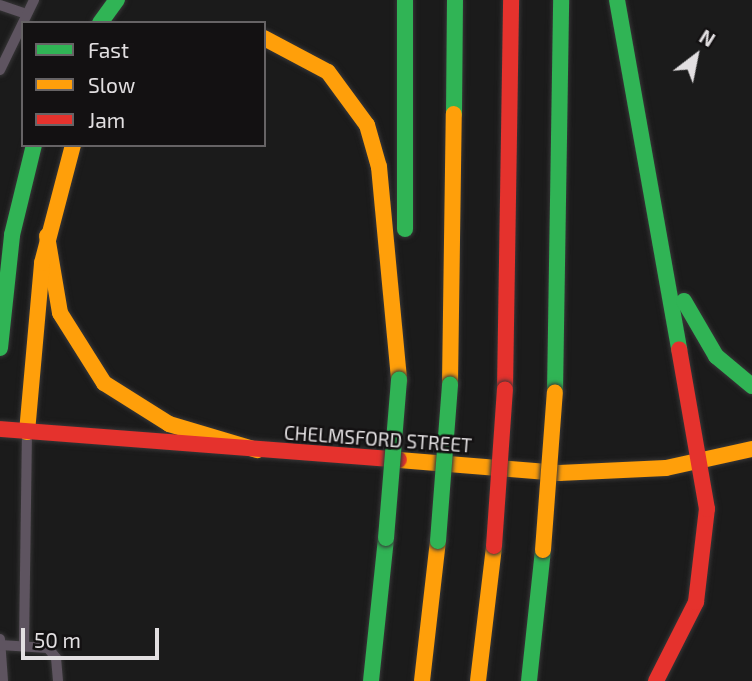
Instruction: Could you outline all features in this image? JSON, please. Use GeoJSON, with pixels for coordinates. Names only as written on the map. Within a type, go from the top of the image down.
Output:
{"type":"FeatureCollection","features":[{"type":"Feature","properties":{"kind":"main road"},"geometry":{"type":"LineString","coordinates":[[101,21],[117,0]]}},
{"type":"Feature","properties":{"kind":"main road"},"geometry":{"type":"LineString","coordinates":[[371,681],[399,380],[405,0]]}},
{"type":"Feature","properties":{"kind":"main road"},"geometry":{"type":"LineString","coordinates":[[422,681],[438,541],[450,384],[455,0]]}},
{"type":"Feature","properties":{"kind":"main road"},"geometry":{"type":"LineString","coordinates":[[478,681],[494,546],[505,389],[511,0]]}},
{"type":"Feature","properties":{"kind":"main road"},"geometry":{"type":"LineString","coordinates":[[529,681],[543,550],[555,392],[561,0]]}},
{"type":"Feature","properties":{"kind":"main road"},"geometry":{"type":"LineString","coordinates":[[617,0],[703,461],[708,534],[702,580],[689,621],[656,681]]}},
{"type":"Feature","properties":{"kind":"main road"},"geometry":{"type":"LineString","coordinates":[[266,39],[328,72],[367,125],[379,167],[399,380]]}},
{"type":"Feature","properties":{"kind":"main road"},"geometry":{"type":"LineString","coordinates":[[0,348],[12,235],[34,147]]}},
{"type":"Feature","properties":{"kind":"main road"},"geometry":{"type":"LineString","coordinates":[[27,432],[47,236],[72,147]]}},
{"type":"Feature","properties":{"kind":"main road"},"geometry":{"type":"LineString","coordinates":[[47,236],[60,313],[104,383],[169,424],[257,450]]}},
{"type":"Feature","properties":{"kind":"main road"},"geometry":{"type":"LineString","coordinates":[[665,251],[704,340],[752,386]]}},
{"type":"Feature","properties":{"kind":"main road","name":"CHELMSFORD STREET"},"geometry":{"type":"LineString","coordinates":[[0,429],[559,473],[703,461],[752,449]]}},
{"type":"Feature","properties":{"kind":"lane"},"geometry":{"type":"LineString","coordinates":[[0,69],[23,13],[34,0]]}},
{"type":"Feature","properties":{"kind":"lane"},"geometry":{"type":"LineString","coordinates":[[0,5],[23,13]]}},
{"type":"Feature","properties":{"kind":"lane"},"geometry":{"type":"LineString","coordinates":[[24,645],[27,432]]}},
{"type":"Feature","properties":{"kind":"lane"},"geometry":{"type":"LineString","coordinates":[[3,681],[1,643],[51,651],[58,681]]}},
{"type":"Feature","properties":{"kind":"traffic: fast"},"geometry":{"type":"LineString","coordinates":[[101,21],[117,0]]}},
{"type":"Feature","properties":{"kind":"traffic: fast"},"geometry":{"type":"LineString","coordinates":[[405,0],[405,229]]}},
{"type":"Feature","properties":{"kind":"traffic: fast"},"geometry":{"type":"LineString","coordinates":[[454,114],[455,0]]}},
{"type":"Feature","properties":{"kind":"traffic: fast"},"geometry":{"type":"LineString","coordinates":[[555,392],[561,0]]}},
{"type":"Feature","properties":{"kind":"traffic: fast"},"geometry":{"type":"LineString","coordinates":[[617,0],[679,349]]}},
{"type":"Feature","properties":{"kind":"traffic: fast"},"geometry":{"type":"LineString","coordinates":[[0,348],[12,235],[34,147]]}},
{"type":"Feature","properties":{"kind":"traffic: fast"},"geometry":{"type":"LineString","coordinates":[[684,301],[716,356],[752,386]]}},
{"type":"Feature","properties":{"kind":"traffic: fast"},"geometry":{"type":"LineString","coordinates":[[386,538],[399,380]]}},
{"type":"Feature","properties":{"kind":"traffic: fast"},"geometry":{"type":"LineString","coordinates":[[438,541],[450,384]]}},
{"type":"Feature","properties":{"kind":"traffic: fast"},"geometry":{"type":"LineString","coordinates":[[371,681],[386,538]]}},
{"type":"Feature","properties":{"kind":"traffic: fast"},"geometry":{"type":"LineString","coordinates":[[529,681],[543,550]]}},
{"type":"Feature","properties":{"kind":"traffic: slow"},"geometry":{"type":"LineString","coordinates":[[266,39],[328,72],[367,125],[379,167],[399,380]]}},
{"type":"Feature","properties":{"kind":"traffic: slow"},"geometry":{"type":"LineString","coordinates":[[450,384],[454,114]]}},
{"type":"Feature","properties":{"kind":"traffic: slow"},"geometry":{"type":"LineString","coordinates":[[27,432],[42,263],[72,147]]}},
{"type":"Feature","properties":{"kind":"traffic: slow"},"geometry":{"type":"LineString","coordinates":[[47,236],[60,313],[104,383],[169,424],[257,450]]}},
{"type":"Feature","properties":{"kind":"traffic: slow"},"geometry":{"type":"LineString","coordinates":[[543,550],[555,392]]}},
{"type":"Feature","properties":{"kind":"traffic: slow"},"geometry":{"type":"LineString","coordinates":[[399,460],[559,473],[666,468],[752,449]]}},
{"type":"Feature","properties":{"kind":"traffic: slow"},"geometry":{"type":"LineString","coordinates":[[422,681],[438,541]]}},
{"type":"Feature","properties":{"kind":"traffic: slow"},"geometry":{"type":"LineString","coordinates":[[478,681],[494,546]]}},
{"type":"Feature","properties":{"kind":"traffic: jam"},"geometry":{"type":"LineString","coordinates":[[505,389],[511,0]]}},
{"type":"Feature","properties":{"kind":"traffic: jam"},"geometry":{"type":"LineString","coordinates":[[656,681],[696,602],[707,509],[679,349]]}},
{"type":"Feature","properties":{"kind":"traffic: jam"},"geometry":{"type":"LineString","coordinates":[[494,546],[505,389]]}},
{"type":"Feature","properties":{"kind":"traffic: jam"},"geometry":{"type":"LineString","coordinates":[[0,429],[399,460]]}}]}
